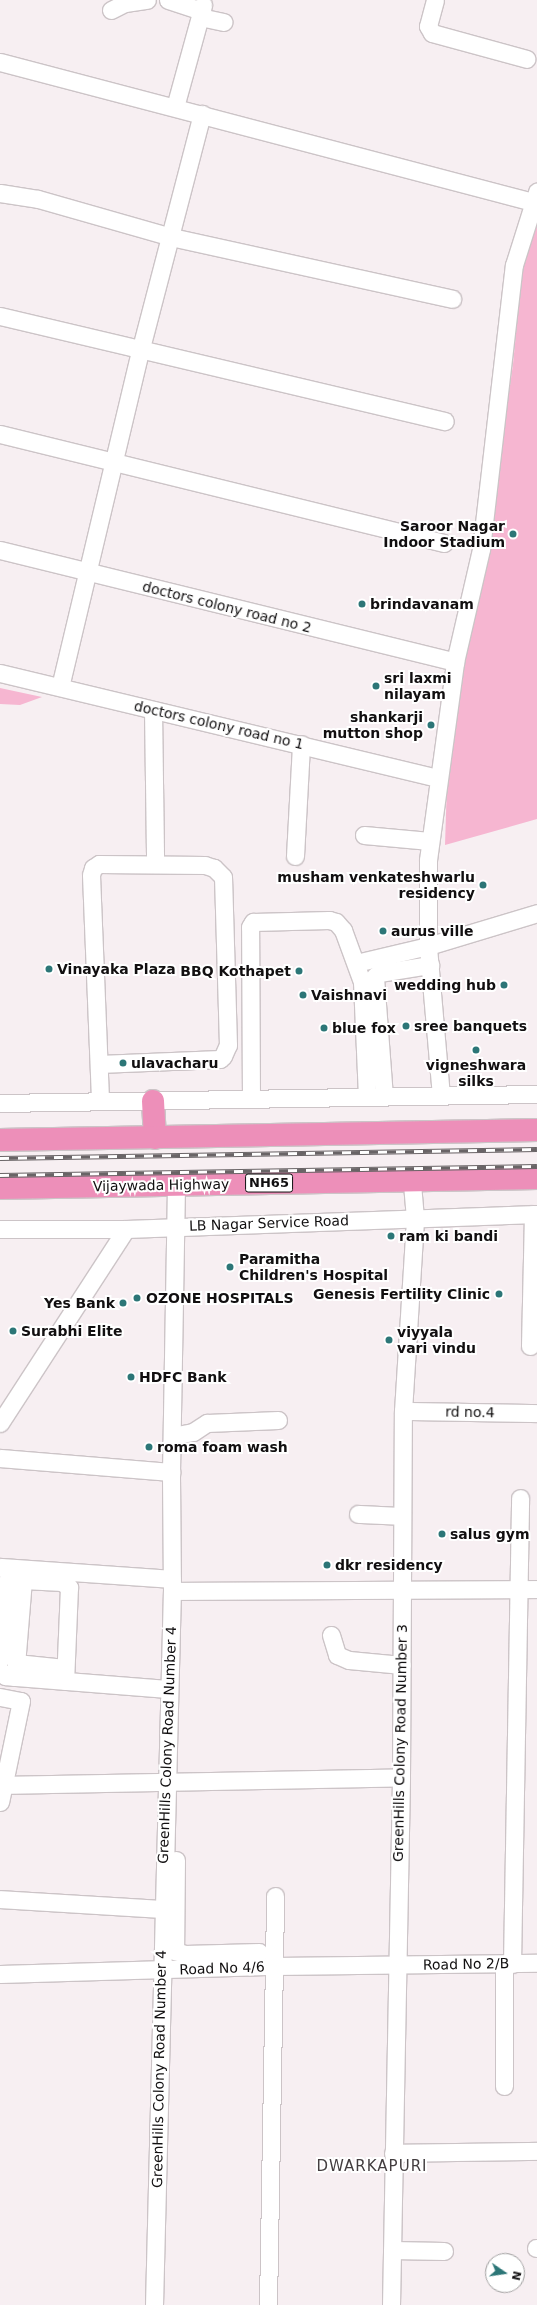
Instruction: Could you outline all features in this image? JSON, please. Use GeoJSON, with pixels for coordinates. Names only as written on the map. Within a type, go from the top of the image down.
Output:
{"type":"FeatureCollection","features":[{"type":"Feature","properties":{"kind":"highway"},"geometry":{"type":"LineString","coordinates":[[153,1101],[155,1138]]}},
{"type":"Feature","properties":{"kind":"highway"},"geometry":{"type":"LineString","coordinates":[[0,1140],[537,1130]]}},
{"type":"Feature","properties":{"kind":"highway","name":"Vijaywada Highway"},"geometry":{"type":"LineString","coordinates":[[0,1188],[412,1182],[537,1178]]}},
{"type":"Feature","properties":{"kind":"street"},"geometry":{"type":"LineString","coordinates":[[112,10],[125,3],[147,0]]}},
{"type":"Feature","properties":{"kind":"street"},"geometry":{"type":"LineString","coordinates":[[168,0],[203,7],[223,22]]}},
{"type":"Feature","properties":{"kind":"street"},"geometry":{"type":"LineString","coordinates":[[435,0],[428,26],[432,33],[527,59]]}},
{"type":"Feature","properties":{"kind":"street"},"geometry":{"type":"LineString","coordinates":[[175,107],[203,7]]}},
{"type":"Feature","properties":{"kind":"street"},"geometry":{"type":"LineString","coordinates":[[0,62],[535,197],[514,265],[480,555],[455,662],[428,860],[428,946],[441,1096]]}},
{"type":"Feature","properties":{"kind":"street"},"geometry":{"type":"LineString","coordinates":[[60,688],[140,348],[171,237],[202,114]]}},
{"type":"Feature","properties":{"kind":"street"},"geometry":{"type":"LineString","coordinates":[[0,193],[38,200],[171,237],[452,299]]}},
{"type":"Feature","properties":{"kind":"street"},"geometry":{"type":"LineString","coordinates":[[0,316],[445,421]]}},
{"type":"Feature","properties":{"kind":"street"},"geometry":{"type":"LineString","coordinates":[[0,434],[444,543]]}},
{"type":"Feature","properties":{"kind":"street","name":"doctors colony road no 2"},"geometry":{"type":"LineString","coordinates":[[0,550],[86,573],[455,662]]}},
{"type":"Feature","properties":{"kind":"street","name":"doctors colony road no 1"},"geometry":{"type":"LineString","coordinates":[[0,673],[438,778]]}},
{"type":"Feature","properties":{"kind":"street"},"geometry":{"type":"LineString","coordinates":[[153,710],[155,857]]}},
{"type":"Feature","properties":{"kind":"street"},"geometry":{"type":"LineString","coordinates":[[295,856],[301,744]]}},
{"type":"Feature","properties":{"kind":"street"},"geometry":{"type":"LineString","coordinates":[[364,835],[430,841]]}},
{"type":"Feature","properties":{"kind":"street"},"geometry":{"type":"LineString","coordinates":[[99,1064],[220,1059],[223,1056],[228,1044],[223,876],[214,868],[205,865],[99,864],[93,868],[91,875],[100,1101]]}},
{"type":"Feature","properties":{"kind":"street"},"geometry":{"type":"LineString","coordinates":[[361,962],[428,946],[537,913]]}},
{"type":"Feature","properties":{"kind":"street"},"geometry":{"type":"LineString","coordinates":[[251,1099],[250,931],[254,922],[336,922],[343,930],[361,962],[362,982],[376,1097]]}},
{"type":"Feature","properties":{"kind":"street"},"geometry":{"type":"LineString","coordinates":[[376,1097],[376,973],[430,965]]}},
{"type":"Feature","properties":{"kind":"street"},"geometry":{"type":"LineString","coordinates":[[0,1103],[537,1094]]}},
{"type":"Feature","properties":{"kind":"street","name":"GreenHills Colony Road Number 3"},"geometry":{"type":"LineString","coordinates":[[391,2305],[396,1965],[401,1777],[403,1411],[415,1218],[412,1182]]}},
{"type":"Feature","properties":{"kind":"street","name":"GreenHills Colony Road Number 4"},"geometry":{"type":"LineString","coordinates":[[154,2305],[161,1971],[168,1937],[162,1909],[169,1886],[166,1781],[172,1585],[171,1472],[176,1185]]}},
{"type":"Feature","properties":{"kind":"street"},"geometry":{"type":"LineString","coordinates":[[530,1346],[535,1214]]}},
{"type":"Feature","properties":{"kind":"street","name":"LB Nagar Service Road"},"geometry":{"type":"LineString","coordinates":[[0,1229],[126,1229],[535,1214]]}},
{"type":"Feature","properties":{"kind":"street"},"geometry":{"type":"LineString","coordinates":[[1,1418],[126,1229]]}},
{"type":"Feature","properties":{"kind":"street","name":"rd no.4"},"geometry":{"type":"LineString","coordinates":[[403,1411],[537,1413]]}},
{"type":"Feature","properties":{"kind":"street"},"geometry":{"type":"LineString","coordinates":[[172,1436],[193,1432],[207,1423],[278,1420]]}},
{"type":"Feature","properties":{"kind":"street"},"geometry":{"type":"LineString","coordinates":[[0,1458],[171,1472]]}},
{"type":"Feature","properties":{"kind":"street"},"geometry":{"type":"LineString","coordinates":[[504,2086],[520,1588],[520,1498]]}},
{"type":"Feature","properties":{"kind":"street"},"geometry":{"type":"LineString","coordinates":[[358,1514],[402,1516]]}},
{"type":"Feature","properties":{"kind":"street"},"geometry":{"type":"LineString","coordinates":[[10,1667],[5,1567],[172,1585],[402,1591],[520,1588],[537,1589]]}},
{"type":"Feature","properties":{"kind":"street"},"geometry":{"type":"LineString","coordinates":[[0,1670],[5,1676],[10,1667],[23,1580],[62,1582],[69,1587],[65,1674]]}},
{"type":"Feature","properties":{"kind":"street"},"geometry":{"type":"LineString","coordinates":[[331,1635],[337,1655],[349,1660],[370,1664],[402,1665]]}},
{"type":"Feature","properties":{"kind":"street"},"geometry":{"type":"LineString","coordinates":[[10,1667],[169,1689]]}},
{"type":"Feature","properties":{"kind":"street"},"geometry":{"type":"LineString","coordinates":[[0,1697],[21,1701],[1,1791],[166,1781],[401,1777]]}},
{"type":"Feature","properties":{"kind":"street"},"geometry":{"type":"LineString","coordinates":[[176,1860],[169,1886],[168,1937],[175,1950],[178,1953],[240,1960],[259,1952]]}},
{"type":"Feature","properties":{"kind":"street"},"geometry":{"type":"LineString","coordinates":[[268,2305],[275,1896]]}},
{"type":"Feature","properties":{"kind":"street"},"geometry":{"type":"LineString","coordinates":[[0,1899],[162,1909]]}},
{"type":"Feature","properties":{"kind":"street","name":"Road No 4/6"},"geometry":{"type":"LineString","coordinates":[[0,1974],[161,1971],[240,1960],[275,1966],[396,1965]]}},
{"type":"Feature","properties":{"kind":"street","name":"Road No 2/B"},"geometry":{"type":"LineString","coordinates":[[396,1965],[537,1964]]}},
{"type":"Feature","properties":{"kind":"street"},"geometry":{"type":"LineString","coordinates":[[393,2153],[537,2151]]}},
{"type":"Feature","properties":{"kind":"street"},"geometry":{"type":"LineString","coordinates":[[392,2250],[444,2251]]}},
{"type":"Feature","properties":{"kind":"shaded area","name":"Saroor Nagar Indoor Stadium"},"geometry":{"type":"Polygon","coordinates":[[[537,210],[537,819],[445,845],[447,783],[468,614],[483,579],[513,364],[525,243],[537,210]]]}},
{"type":"Feature","properties":{"kind":"shaded area"},"geometry":{"type":"Polygon","coordinates":[[[0,688],[42,697],[20,705],[0,704],[0,688]]]}},
{"type":"Feature","properties":{"kind":"railway"},"geometry":{"type":"LineString","coordinates":[[0,1158],[537,1149]]}},
{"type":"Feature","properties":{"kind":"railway"},"geometry":{"type":"LineString","coordinates":[[0,1175],[537,1166]]}},
{"type":"Feature","properties":{"kind":"place","name":"Saroor Nagar Indoor Stadium"},"geometry":{"type":"Point","coordinates":[513,534]}},
{"type":"Feature","properties":{"kind":"place","name":"brindavanam"},"geometry":{"type":"Point","coordinates":[362,604]}},
{"type":"Feature","properties":{"kind":"place","name":"sri laxmi nilayam"},"geometry":{"type":"Point","coordinates":[376,686]}},
{"type":"Feature","properties":{"kind":"place","name":"shankarji mutton shop"},"geometry":{"type":"Point","coordinates":[431,725]}},
{"type":"Feature","properties":{"kind":"place","name":"musham venkateshwarlu residency"},"geometry":{"type":"Point","coordinates":[483,885]}},
{"type":"Feature","properties":{"kind":"place","name":"aurus ville"},"geometry":{"type":"Point","coordinates":[383,931]}},
{"type":"Feature","properties":{"kind":"place","name":"Vinayaka Plaza"},"geometry":{"type":"Point","coordinates":[49,969]}},
{"type":"Feature","properties":{"kind":"place","name":"BBQ Kothapet"},"geometry":{"type":"Point","coordinates":[299,971]}},
{"type":"Feature","properties":{"kind":"place","name":"wedding hub"},"geometry":{"type":"Point","coordinates":[504,985]}},
{"type":"Feature","properties":{"kind":"place","name":"Vaishnavi"},"geometry":{"type":"Point","coordinates":[303,995]}},
{"type":"Feature","properties":{"kind":"place","name":"sree banquets"},"geometry":{"type":"Point","coordinates":[406,1026]}},
{"type":"Feature","properties":{"kind":"place","name":"blue fox"},"geometry":{"type":"Point","coordinates":[324,1028]}},
{"type":"Feature","properties":{"kind":"place","name":"vigneshwara silks"},"geometry":{"type":"Point","coordinates":[476,1050]}},
{"type":"Feature","properties":{"kind":"place","name":"ulavacharu"},"geometry":{"type":"Point","coordinates":[123,1063]}},
{"type":"Feature","properties":{"kind":"place","name":"ram ki bandi"},"geometry":{"type":"Point","coordinates":[391,1236]}},
{"type":"Feature","properties":{"kind":"place","name":"Paramitha Children's Hospital"},"geometry":{"type":"Point","coordinates":[230,1267]}},
{"type":"Feature","properties":{"kind":"place","name":"Genesis Fertility Clinic"},"geometry":{"type":"Point","coordinates":[499,1294]}},
{"type":"Feature","properties":{"kind":"place","name":"OZONE HOSPITALS"},"geometry":{"type":"Point","coordinates":[137,1298]}},
{"type":"Feature","properties":{"kind":"place","name":"Yes Bank"},"geometry":{"type":"Point","coordinates":[123,1303]}},
{"type":"Feature","properties":{"kind":"place","name":"Surabhi Elite"},"geometry":{"type":"Point","coordinates":[13,1331]}},
{"type":"Feature","properties":{"kind":"place","name":"viyyala vari vindu"},"geometry":{"type":"Point","coordinates":[389,1340]}},
{"type":"Feature","properties":{"kind":"place","name":"HDFC Bank"},"geometry":{"type":"Point","coordinates":[131,1377]}},
{"type":"Feature","properties":{"kind":"place","name":"roma foam wash"},"geometry":{"type":"Point","coordinates":[149,1447]}},
{"type":"Feature","properties":{"kind":"place","name":"salus gym"},"geometry":{"type":"Point","coordinates":[442,1534]}},
{"type":"Feature","properties":{"kind":"place","name":"dkr residency"},"geometry":{"type":"Point","coordinates":[327,1565]}},
{"type":"Feature","properties":{"kind":"district","name":"DWARKAPURI"},"geometry":{"type":"Point","coordinates":[372,2167]}}]}
